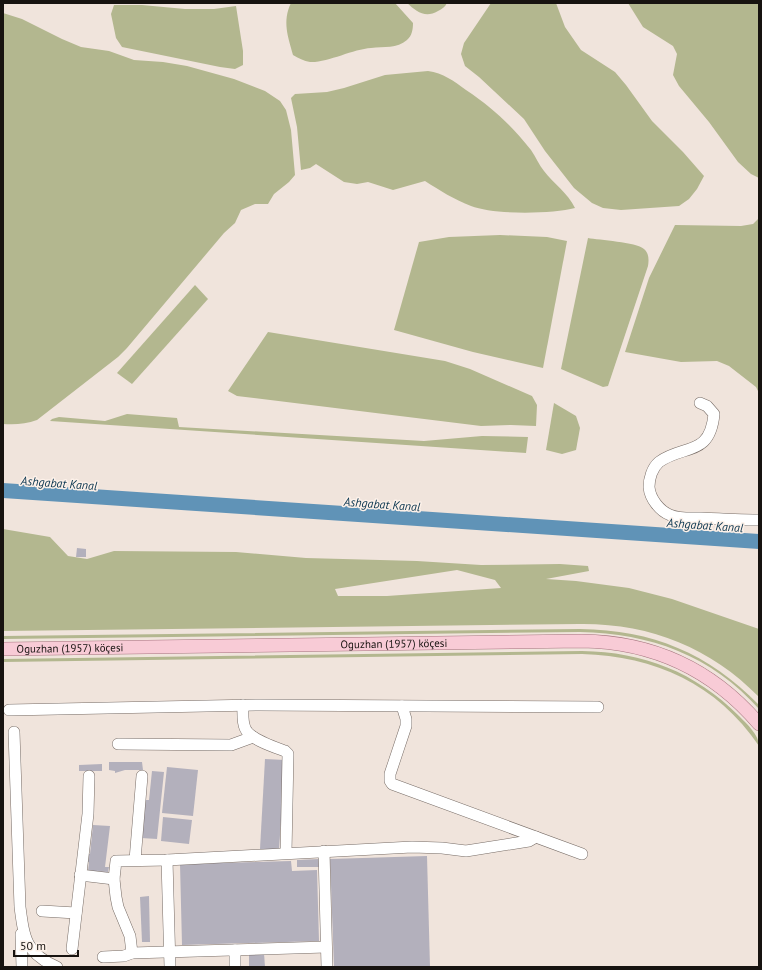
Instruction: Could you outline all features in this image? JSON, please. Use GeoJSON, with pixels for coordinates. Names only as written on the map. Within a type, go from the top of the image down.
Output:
{"type":"FeatureCollection","features":[{"type":"Feature","properties":{"kind":"main road","name":"Oguzhan (1957) köçesi"},"geometry":{"type":"LineString","coordinates":[[3,648],[582,641],[608,642],[644,649],[685,664],[720,686],[737,700],[759,724]]}},
{"type":"Feature","properties":{"kind":"lane"},"geometry":{"type":"LineString","coordinates":[[700,403],[707,406],[714,414],[714,422],[709,436],[705,442],[696,447],[658,463],[650,478],[649,488],[651,496],[662,510],[670,515],[678,517],[759,520]]}},
{"type":"Feature","properties":{"kind":"lane"},"geometry":{"type":"LineString","coordinates":[[243,705],[244,726],[246,731],[253,737],[285,751],[288,754],[286,854]]}},
{"type":"Feature","properties":{"kind":"lane"},"geometry":{"type":"LineString","coordinates":[[9,710],[243,705],[598,707]]}},
{"type":"Feature","properties":{"kind":"lane"},"geometry":{"type":"LineString","coordinates":[[402,706],[406,719],[406,726],[390,774],[390,781],[392,784],[582,854]]}},
{"type":"Feature","properties":{"kind":"lane"},"geometry":{"type":"LineString","coordinates":[[14,732],[22,967]]}},
{"type":"Feature","properties":{"kind":"lane"},"geometry":{"type":"LineString","coordinates":[[118,744],[231,745],[253,737]]}},
{"type":"Feature","properties":{"kind":"lane"},"geometry":{"type":"LineString","coordinates":[[72,948],[88,814],[89,776]]}},
{"type":"Feature","properties":{"kind":"lane"},"geometry":{"type":"LineString","coordinates":[[135,860],[142,776]]}},
{"type":"Feature","properties":{"kind":"lane"},"geometry":{"type":"LineString","coordinates":[[132,953],[130,936],[118,907],[114,879],[116,861],[167,860],[412,847],[442,848],[466,851],[528,841],[536,837]]}},
{"type":"Feature","properties":{"kind":"lane"},"geometry":{"type":"LineString","coordinates":[[324,851],[327,967]]}},
{"type":"Feature","properties":{"kind":"lane"},"geometry":{"type":"LineString","coordinates":[[167,860],[170,967]]}},
{"type":"Feature","properties":{"kind":"lane"},"geometry":{"type":"LineString","coordinates":[[80,875],[114,879]]}},
{"type":"Feature","properties":{"kind":"lane"},"geometry":{"type":"LineString","coordinates":[[20,907],[22,927],[28,943],[34,953],[44,961],[57,967]]}},
{"type":"Feature","properties":{"kind":"lane"},"geometry":{"type":"LineString","coordinates":[[42,911],[76,913]]}},
{"type":"Feature","properties":{"kind":"lane"},"geometry":{"type":"LineString","coordinates":[[103,957],[124,956],[132,953],[326,947]]}},
{"type":"Feature","properties":{"kind":"lane"},"geometry":{"type":"LineString","coordinates":[[235,950],[235,967]]}},
{"type":"Feature","properties":{"kind":"green space"},"geometry":{"type":"Polygon","coordinates":[[[291,3],[395,3],[413,23],[412,30],[409,38],[399,45],[364,49],[317,62],[308,62],[293,55],[286,23],[288,10],[291,3]]]}},
{"type":"Feature","properties":{"kind":"green space"},"geometry":{"type":"Polygon","coordinates":[[[407,3],[447,3],[444,7],[433,13],[425,14],[417,11],[407,3]]]}},
{"type":"Feature","properties":{"kind":"green space"},"geometry":{"type":"Polygon","coordinates":[[[491,3],[556,3],[565,27],[581,50],[615,72],[652,121],[683,152],[704,176],[697,189],[689,199],[679,206],[621,210],[603,208],[592,203],[574,188],[545,151],[524,119],[465,66],[461,54],[464,43],[491,3]]]}},
{"type":"Feature","properties":{"kind":"green space"},"geometry":{"type":"Polygon","coordinates":[[[628,3],[759,3],[759,178],[751,174],[738,162],[709,122],[679,86],[673,75],[677,54],[673,46],[643,27],[628,3]]]}},
{"type":"Feature","properties":{"kind":"green space"},"geometry":{"type":"Polygon","coordinates":[[[114,5],[142,5],[185,9],[214,9],[236,6],[243,51],[243,65],[235,69],[220,67],[122,47],[116,38],[111,14],[114,5]]]}},
{"type":"Feature","properties":{"kind":"green space"},"geometry":{"type":"Polygon","coordinates":[[[3,13],[22,19],[81,47],[109,51],[134,60],[163,62],[187,66],[234,79],[265,91],[280,101],[286,110],[291,130],[295,175],[274,194],[268,204],[255,204],[241,210],[235,223],[224,233],[118,357],[37,420],[12,424],[3,424],[3,13]]]}},
{"type":"Feature","properties":{"kind":"green space"},"geometry":{"type":"Polygon","coordinates":[[[428,71],[439,74],[453,81],[485,103],[501,117],[531,150],[542,169],[565,193],[575,208],[523,213],[494,211],[465,204],[425,181],[393,190],[368,182],[357,184],[344,182],[316,164],[310,168],[301,170],[297,127],[291,98],[295,94],[327,92],[385,75],[428,71]]]}},
{"type":"Feature","properties":{"kind":"green space"},"geometry":{"type":"Polygon","coordinates":[[[759,218],[759,393],[756,387],[729,366],[717,361],[681,362],[625,352],[649,278],[675,225],[741,226],[753,224],[759,218]]]}},
{"type":"Feature","properties":{"kind":"green space"},"geometry":{"type":"Polygon","coordinates":[[[500,235],[547,237],[567,241],[543,368],[473,352],[394,330],[419,242],[449,237],[500,235]]]}},
{"type":"Feature","properties":{"kind":"green space"},"geometry":{"type":"Polygon","coordinates":[[[588,238],[626,243],[644,249],[648,255],[648,266],[608,386],[603,387],[561,369],[588,238]]]}},
{"type":"Feature","properties":{"kind":"green space"},"geometry":{"type":"Polygon","coordinates":[[[195,285],[208,299],[132,384],[117,373],[195,285]]]}},
{"type":"Feature","properties":{"kind":"green space"},"geometry":{"type":"Polygon","coordinates":[[[268,332],[445,361],[470,369],[532,396],[537,405],[536,426],[481,426],[237,396],[228,391],[268,332]]]}},
{"type":"Feature","properties":{"kind":"green space"},"geometry":{"type":"Polygon","coordinates":[[[554,403],[576,416],[580,428],[576,450],[562,454],[546,450],[554,403]]]}},
{"type":"Feature","properties":{"kind":"green space"},"geometry":{"type":"Polygon","coordinates":[[[127,414],[177,418],[179,427],[424,441],[482,436],[528,437],[526,453],[50,421],[59,417],[105,421],[127,414]]]}},
{"type":"Feature","properties":{"kind":"green space"},"geometry":{"type":"Polygon","coordinates":[[[3,529],[50,537],[68,556],[87,559],[114,551],[236,552],[306,558],[417,561],[481,565],[560,564],[588,566],[589,571],[546,579],[576,581],[629,588],[672,599],[759,629],[759,697],[740,679],[720,664],[677,641],[654,633],[605,625],[579,624],[3,631],[3,529]],[[457,570],[335,589],[338,596],[387,596],[501,588],[495,580],[457,570]]]}},
{"type":"Feature","properties":{"kind":"green space"},"geometry":{"type":"Polygon","coordinates":[[[580,629],[607,630],[632,634],[678,648],[699,658],[720,671],[759,705],[759,709],[741,691],[721,675],[678,651],[631,637],[606,633],[580,632],[3,639],[3,636],[580,629]]]}},
{"type":"Feature","properties":{"kind":"green space"},"geometry":{"type":"Polygon","coordinates":[[[582,651],[605,652],[647,660],[686,676],[705,687],[739,716],[755,734],[759,746],[742,724],[724,706],[704,690],[659,668],[635,660],[609,656],[582,654],[3,662],[3,659],[582,651]]]}},
{"type":"Feature","properties":{"kind":"water"},"geometry":{"type":"Polygon","coordinates":[[[3,483],[759,534],[759,549],[3,498],[3,483]]]}},
{"type":"Feature","properties":{"kind":"building"},"geometry":{"type":"Polygon","coordinates":[[[77,548],[86,549],[86,557],[76,557],[77,548]]]}},
{"type":"Feature","properties":{"kind":"building"},"geometry":{"type":"Polygon","coordinates":[[[265,759],[285,760],[279,850],[260,849],[265,759]]]}},
{"type":"Feature","properties":{"kind":"building"},"geometry":{"type":"Polygon","coordinates":[[[109,762],[142,762],[143,770],[125,770],[115,773],[115,771],[109,770],[109,762]]]}},
{"type":"Feature","properties":{"kind":"building"},"geometry":{"type":"Polygon","coordinates":[[[102,764],[102,771],[79,771],[79,765],[102,764]]]}},
{"type":"Feature","properties":{"kind":"building"},"geometry":{"type":"Polygon","coordinates":[[[167,767],[198,770],[193,816],[162,813],[167,767]]]}},
{"type":"Feature","properties":{"kind":"building"},"geometry":{"type":"Polygon","coordinates":[[[152,771],[164,772],[157,839],[141,838],[145,800],[149,800],[152,771]]]}},
{"type":"Feature","properties":{"kind":"building"},"geometry":{"type":"Polygon","coordinates":[[[163,817],[192,820],[189,844],[161,841],[163,817]]]}},
{"type":"Feature","properties":{"kind":"building"},"geometry":{"type":"Polygon","coordinates":[[[93,825],[110,826],[105,867],[109,867],[108,872],[88,871],[89,862],[85,862],[86,854],[90,854],[93,825]]]}},
{"type":"Feature","properties":{"kind":"building"},"geometry":{"type":"Polygon","coordinates":[[[427,856],[430,967],[334,967],[330,859],[427,856]]]}},
{"type":"Feature","properties":{"kind":"building"},"geometry":{"type":"Polygon","coordinates":[[[319,859],[319,867],[297,867],[297,860],[319,859]]]}},
{"type":"Feature","properties":{"kind":"building"},"geometry":{"type":"Polygon","coordinates":[[[291,861],[292,871],[317,870],[319,941],[182,945],[180,864],[291,861]]]}},
{"type":"Feature","properties":{"kind":"building"},"geometry":{"type":"Polygon","coordinates":[[[149,896],[150,942],[142,942],[140,897],[149,896]]]}},
{"type":"Feature","properties":{"kind":"building"},"geometry":{"type":"Polygon","coordinates":[[[249,953],[264,953],[265,967],[249,967],[249,953]]]}},
{"type":"Feature","properties":{"kind":"water label","name":"Ashgabat Kanal"},"geometry":{"type":"Point","coordinates":[59,483]}},
{"type":"Feature","properties":{"kind":"water label","name":"Ashgabat Kanal"},"geometry":{"type":"Point","coordinates":[382,504]}},
{"type":"Feature","properties":{"kind":"water label","name":"Ashgabat Kanal"},"geometry":{"type":"Point","coordinates":[705,525]}}]}
